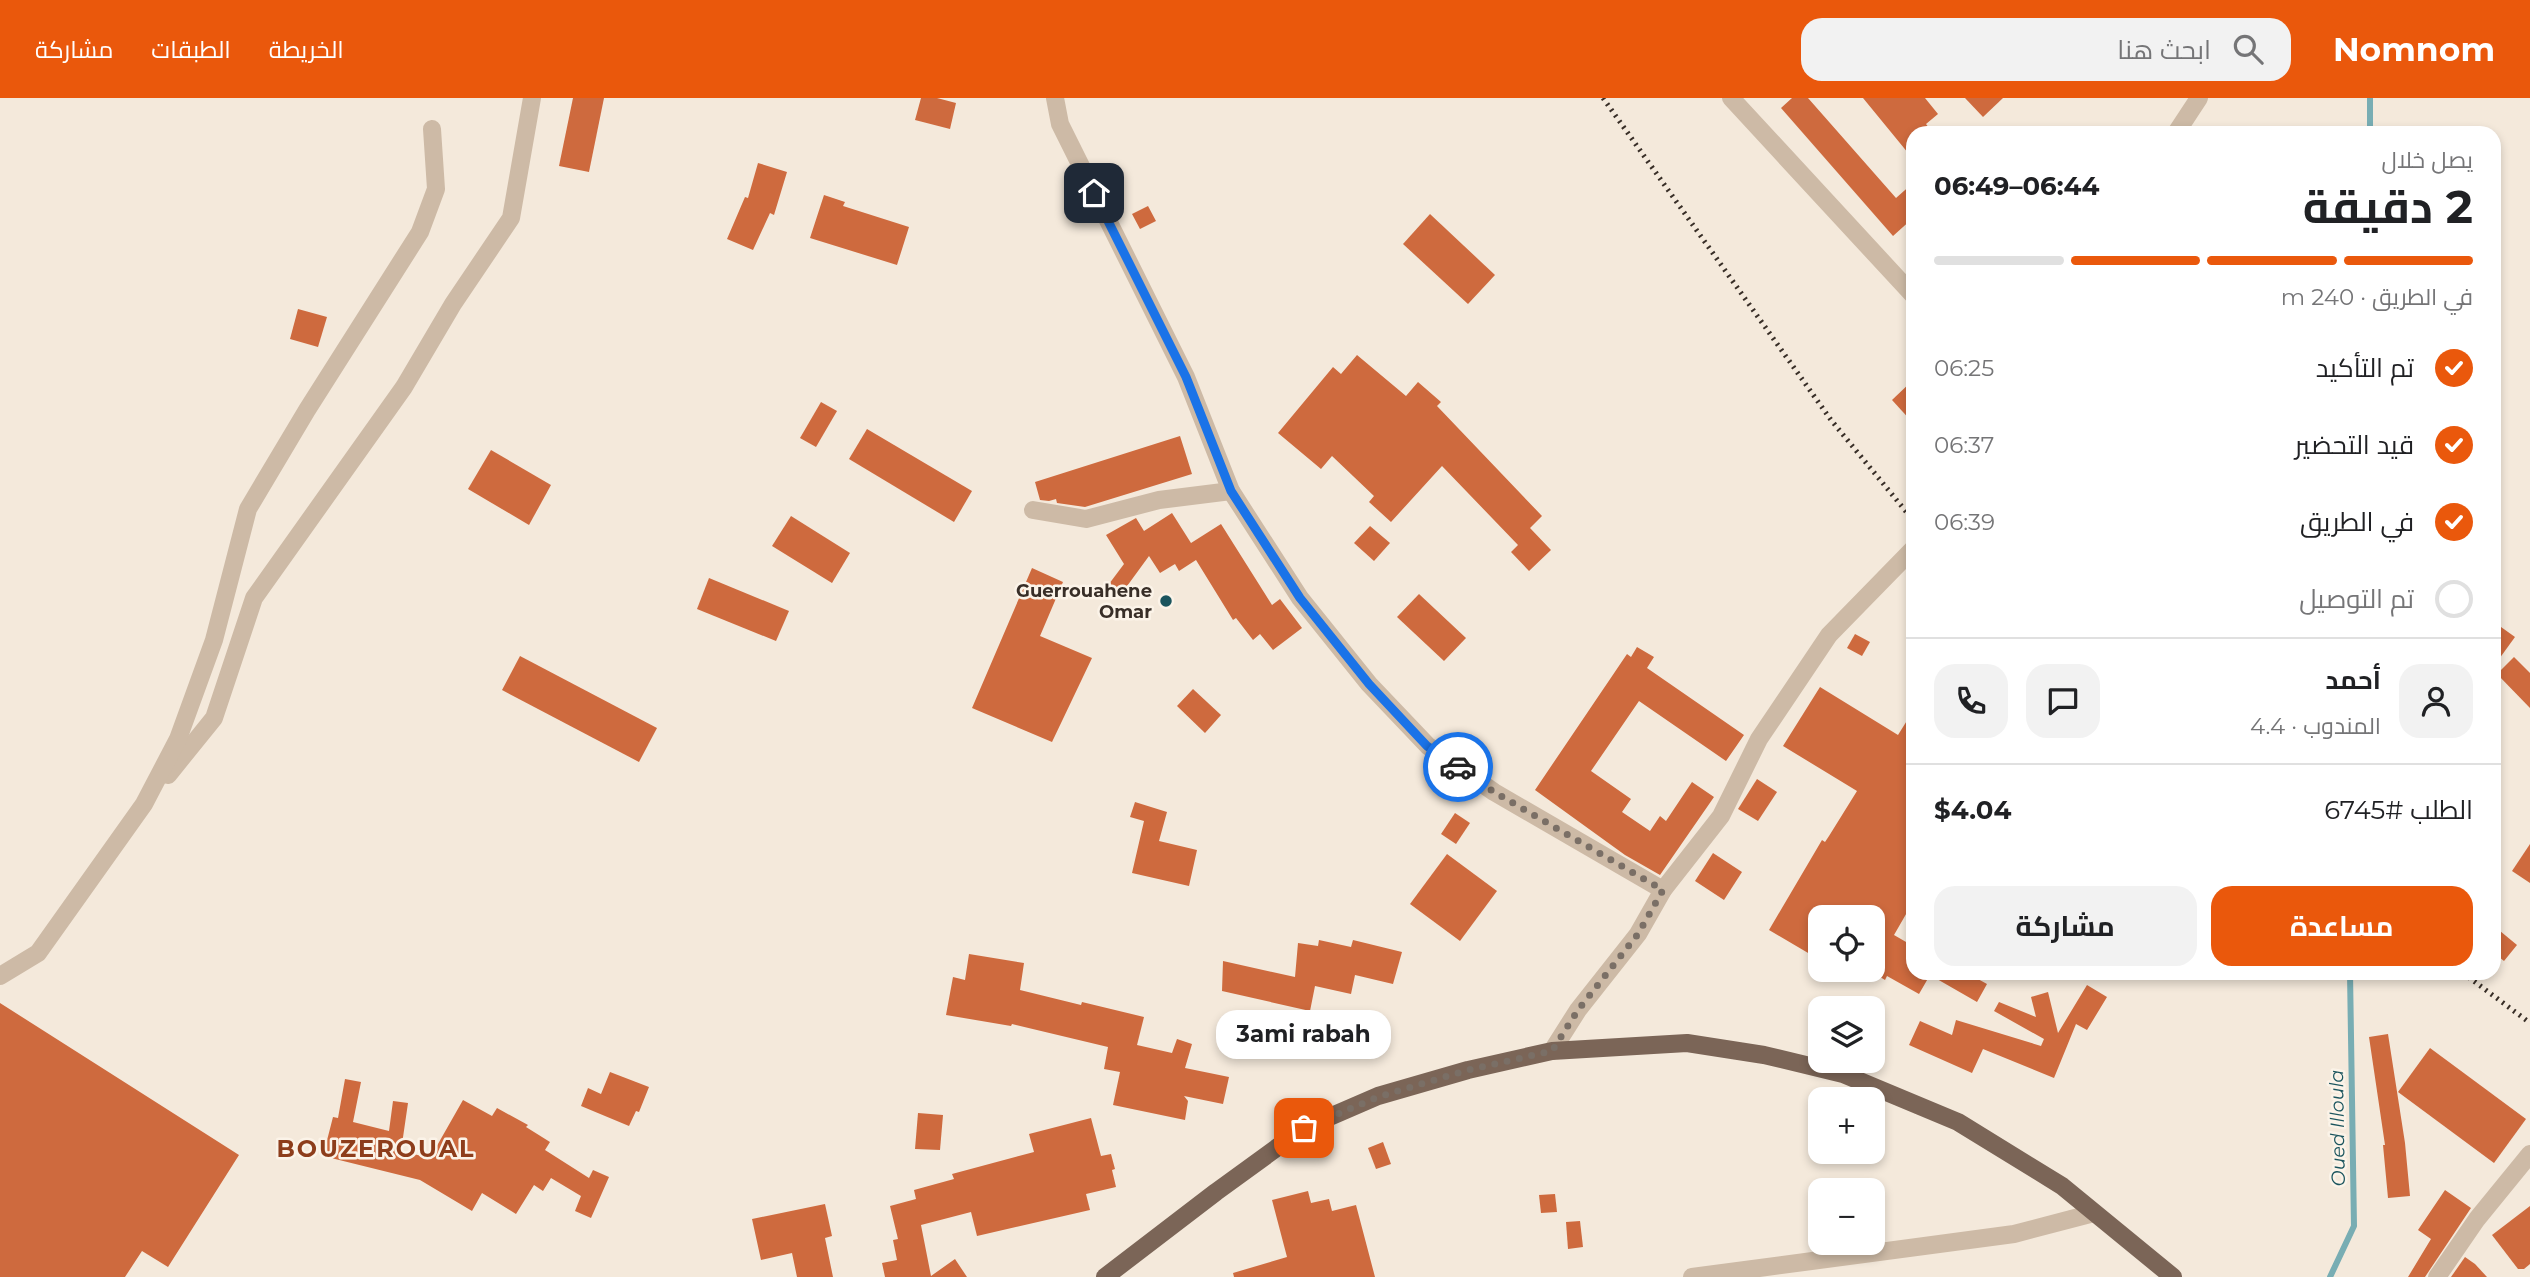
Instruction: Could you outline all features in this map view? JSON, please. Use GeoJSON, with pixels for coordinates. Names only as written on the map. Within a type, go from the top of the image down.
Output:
{"type":"FeatureCollection","features":[{"type":"Feature","properties":{"kind":"main road"},"geometry":{"type":"LineString","coordinates":[[1105,1277],[1304,1128],[1378,1097],[1468,1070],[1552,1051],[1687,1043],[1764,1055],[1843,1074],[1958,1122],[2062,1186],[2174,1277]]}},
{"type":"Feature","properties":{"kind":"street"},"geometry":{"type":"LineString","coordinates":[[0,976],[38,953],[144,804],[214,718],[254,598],[404,387],[453,304],[510,218],[532,98]]}},
{"type":"Feature","properties":{"kind":"street"},"geometry":{"type":"LineString","coordinates":[[1055,98],[1060,124],[1186,377],[1231,491],[1300,598],[1369,684],[1427,746],[1494,792],[1663,890]]}},
{"type":"Feature","properties":{"kind":"street"},"geometry":{"type":"LineString","coordinates":[[1731,98],[1906,287]]}},
{"type":"Feature","properties":{"kind":"street"},"geometry":{"type":"LineString","coordinates":[[2181,126],[2199,98]]}},
{"type":"Feature","properties":{"kind":"street"},"geometry":{"type":"LineString","coordinates":[[144,804],[178,739],[214,640],[248,509],[419,232],[436,189],[432,130]]}},
{"type":"Feature","properties":{"kind":"street"},"geometry":{"type":"LineString","coordinates":[[1033,510],[1086,519],[1159,500],[1231,491]]}},
{"type":"Feature","properties":{"kind":"street"},"geometry":{"type":"LineString","coordinates":[[1552,1051],[1578,1010],[1638,934],[1663,890],[1721,816],[1759,739],[1829,635],[1906,556]]}},
{"type":"Feature","properties":{"kind":"street"},"geometry":{"type":"LineString","coordinates":[[2437,1277],[2477,1219],[2530,1154]]}},
{"type":"Feature","properties":{"kind":"street"},"geometry":{"type":"LineString","coordinates":[[1692,1277],[2014,1234],[2094,1213]]}},
{"type":"Feature","properties":{"kind":"building"},"geometry":{"type":"Polygon","coordinates":[[[573,98],[604,98],[589,172],[559,166],[573,98]]]}},
{"type":"Feature","properties":{"kind":"building"},"geometry":{"type":"Polygon","coordinates":[[[921,98],[937,98],[956,103],[950,129],[915,120],[921,98]]]}},
{"type":"Feature","properties":{"kind":"building"},"geometry":{"type":"Polygon","coordinates":[[[1792,98],[1808,98],[1896,198],[1906,189],[1906,224],[1893,236],[1781,108],[1792,98]]]}},
{"type":"Feature","properties":{"kind":"building"},"geometry":{"type":"Polygon","coordinates":[[[1863,98],[1925,98],[1938,114],[1926,124],[1928,126],[1906,126],[1906,150],[1863,98]]]}},
{"type":"Feature","properties":{"kind":"building"},"geometry":{"type":"Polygon","coordinates":[[[1965,98],[2003,98],[1983,117],[1965,98]]]}},
{"type":"Feature","properties":{"kind":"building"},"geometry":{"type":"Polygon","coordinates":[[[758,163],[787,172],[774,215],[770,213],[753,250],[727,239],[745,197],[748,198],[758,163]]]}},
{"type":"Feature","properties":{"kind":"building"},"geometry":{"type":"Polygon","coordinates":[[[824,195],[845,202],[843,206],[909,227],[897,265],[810,238],[824,195]]]}},
{"type":"Feature","properties":{"kind":"building"},"geometry":{"type":"Polygon","coordinates":[[[1148,206],[1156,221],[1140,229],[1132,214],[1148,206]]]}},
{"type":"Feature","properties":{"kind":"building"},"geometry":{"type":"Polygon","coordinates":[[[1430,214],[1495,275],[1468,304],[1403,244],[1430,214]]]}},
{"type":"Feature","properties":{"kind":"building"},"geometry":{"type":"Polygon","coordinates":[[[298,309],[327,317],[318,347],[290,339],[298,309]]]}},
{"type":"Feature","properties":{"kind":"building"},"geometry":{"type":"Polygon","coordinates":[[[1357,355],[1406,396],[1418,382],[1441,402],[1437,406],[1542,516],[1530,528],[1551,550],[1529,571],[1511,552],[1518,545],[1442,466],[1391,522],[1369,502],[1374,496],[1332,456],[1321,469],[1278,433],[1333,367],[1341,374],[1357,355]]]}},
{"type":"Feature","properties":{"kind":"building"},"geometry":{"type":"Polygon","coordinates":[[[1906,387],[1906,415],[1892,400],[1906,387]]]}},
{"type":"Feature","properties":{"kind":"building"},"geometry":{"type":"Polygon","coordinates":[[[821,402],[837,411],[816,447],[800,438],[821,402]]]}},
{"type":"Feature","properties":{"kind":"building"},"geometry":{"type":"Polygon","coordinates":[[[867,429],[972,491],[954,522],[849,459],[867,429]]]}},
{"type":"Feature","properties":{"kind":"building"},"geometry":{"type":"Polygon","coordinates":[[[1180,436],[1192,474],[1085,507],[1057,503],[1056,499],[1040,500],[1035,482],[1180,436]]]}},
{"type":"Feature","properties":{"kind":"building"},"geometry":{"type":"Polygon","coordinates":[[[491,450],[551,485],[529,525],[468,489],[491,450]]]}},
{"type":"Feature","properties":{"kind":"building"},"geometry":{"type":"Polygon","coordinates":[[[1172,513],[1191,543],[1221,524],[1272,605],[1280,599],[1302,628],[1273,650],[1260,634],[1253,640],[1236,618],[1233,620],[1196,560],[1179,571],[1175,564],[1160,573],[1149,556],[1122,593],[1109,584],[1124,564],[1106,535],[1136,518],[1144,531],[1172,513]]]}},
{"type":"Feature","properties":{"kind":"building"},"geometry":{"type":"Polygon","coordinates":[[[791,516],[850,553],[832,583],[772,546],[791,516]]]}},
{"type":"Feature","properties":{"kind":"building"},"geometry":{"type":"Polygon","coordinates":[[[1370,526],[1390,543],[1374,561],[1354,543],[1370,526]]]}},
{"type":"Feature","properties":{"kind":"building"},"geometry":{"type":"Polygon","coordinates":[[[1032,568],[1063,582],[1040,636],[1092,658],[1052,742],[972,708],[1032,568]]]}},
{"type":"Feature","properties":{"kind":"building"},"geometry":{"type":"Polygon","coordinates":[[[709,578],[789,611],[776,641],[697,609],[709,578]]]}},
{"type":"Feature","properties":{"kind":"building"},"geometry":{"type":"Polygon","coordinates":[[[1419,594],[1466,638],[1444,661],[1397,617],[1419,594]]]}},
{"type":"Feature","properties":{"kind":"building"},"geometry":{"type":"Polygon","coordinates":[[[2501,627],[2515,637],[2501,656],[2501,627]]]}},
{"type":"Feature","properties":{"kind":"building"},"geometry":{"type":"Polygon","coordinates":[[[1855,634],[1870,642],[1862,656],[1847,648],[1855,634]]]}},
{"type":"Feature","properties":{"kind":"building"},"geometry":{"type":"Polygon","coordinates":[[[1637,647],[1654,657],[1647,668],[1744,735],[1726,761],[1639,701],[1591,771],[1631,799],[1622,812],[1650,831],[1660,816],[1666,821],[1692,782],[1714,797],[1660,875],[1625,855],[1535,790],[1627,654],[1631,657],[1637,647]]]}},
{"type":"Feature","properties":{"kind":"building"},"geometry":{"type":"Polygon","coordinates":[[[520,656],[657,728],[639,762],[502,690],[520,656]]]}},
{"type":"Feature","properties":{"kind":"building"},"geometry":{"type":"Polygon","coordinates":[[[2514,657],[2530,673],[2530,708],[2501,678],[2501,670],[2514,657]]]}},
{"type":"Feature","properties":{"kind":"building"},"geometry":{"type":"Polygon","coordinates":[[[1820,687],[1898,735],[1906,722],[1906,914],[1894,935],[1906,942],[1906,980],[1927,980],[1919,994],[1887,976],[1885,980],[1885,905],[1808,905],[1808,953],[1769,930],[1822,840],[1825,842],[1857,791],[1783,746],[1820,687]]]}},
{"type":"Feature","properties":{"kind":"building"},"geometry":{"type":"Polygon","coordinates":[[[1193,689],[1221,715],[1205,733],[1177,706],[1193,689]]]}},
{"type":"Feature","properties":{"kind":"building"},"geometry":{"type":"Polygon","coordinates":[[[1757,779],[1777,792],[1758,821],[1738,809],[1757,779]]]}},
{"type":"Feature","properties":{"kind":"building"},"geometry":{"type":"Polygon","coordinates":[[[1135,802],[1167,812],[1159,841],[1197,850],[1189,886],[1132,873],[1144,821],[1130,817],[1135,802]]]}},
{"type":"Feature","properties":{"kind":"building"},"geometry":{"type":"Polygon","coordinates":[[[1455,813],[1470,823],[1456,844],[1441,834],[1455,813]]]}},
{"type":"Feature","properties":{"kind":"building"},"geometry":{"type":"Polygon","coordinates":[[[2530,844],[2530,883],[2512,871],[2530,844]]]}},
{"type":"Feature","properties":{"kind":"building"},"geometry":{"type":"Polygon","coordinates":[[[1713,853],[1742,872],[1724,900],[1695,881],[1713,853]]]}},
{"type":"Feature","properties":{"kind":"building"},"geometry":{"type":"Polygon","coordinates":[[[1447,854],[1497,891],[1460,941],[1410,904],[1447,854]]]}},
{"type":"Feature","properties":{"kind":"building"},"geometry":{"type":"Polygon","coordinates":[[[2501,932],[2517,945],[2504,961],[2501,959],[2501,932]]]}},
{"type":"Feature","properties":{"kind":"building"},"geometry":{"type":"Polygon","coordinates":[[[1319,940],[1351,947],[1353,940],[1402,952],[1393,984],[1355,975],[1351,994],[1315,986],[1310,1011],[1222,991],[1223,961],[1295,977],[1298,943],[1318,946],[1319,940]]]}},
{"type":"Feature","properties":{"kind":"building"},"geometry":{"type":"Polygon","coordinates":[[[969,954],[1024,963],[1020,990],[1144,1017],[1137,1045],[1172,1053],[1177,1039],[1192,1044],[1185,1068],[1229,1077],[1223,1104],[1184,1096],[1188,1101],[1185,1120],[1113,1105],[1120,1072],[1104,1069],[1108,1047],[1012,1024],[1011,1026],[946,1015],[953,977],[965,980],[969,954]]]}},
{"type":"Feature","properties":{"kind":"building"},"geometry":{"type":"Polygon","coordinates":[[[1939,980],[1980,980],[1987,984],[1977,1002],[1939,980]]]}},
{"type":"Feature","properties":{"kind":"building"},"geometry":{"type":"Polygon","coordinates":[[[2087,985],[2107,997],[2087,1030],[2076,1024],[2054,1078],[1983,1049],[1972,1073],[1909,1045],[1920,1021],[1952,1035],[1956,1020],[2041,1046],[2044,1039],[1994,1011],[1999,1002],[2036,1017],[2031,997],[2048,992],[2058,1033],[2087,985]]]}},
{"type":"Feature","properties":{"kind":"building"},"geometry":{"type":"Polygon","coordinates":[[[0,1003],[239,1155],[168,1267],[142,1251],[125,1277],[0,1277],[0,1003]]]}},
{"type":"Feature","properties":{"kind":"building"},"geometry":{"type":"Polygon","coordinates":[[[2388,1034],[2405,1143],[2410,1196],[2388,1198],[2385,1145],[2369,1037],[2388,1034]]]}},
{"type":"Feature","properties":{"kind":"building"},"geometry":{"type":"Polygon","coordinates":[[[2430,1048],[2526,1119],[2494,1163],[2398,1092],[2430,1048]]]}},
{"type":"Feature","properties":{"kind":"building"},"geometry":{"type":"Polygon","coordinates":[[[610,1072],[649,1087],[639,1112],[636,1111],[629,1126],[581,1106],[588,1088],[601,1094],[610,1072]]]}},
{"type":"Feature","properties":{"kind":"building"},"geometry":{"type":"Polygon","coordinates":[[[345,1079],[361,1082],[353,1122],[389,1131],[393,1101],[408,1103],[401,1151],[430,1158],[463,1100],[492,1116],[497,1108],[528,1125],[526,1127],[550,1142],[545,1150],[589,1178],[593,1170],[609,1177],[591,1218],[575,1211],[581,1196],[551,1178],[543,1191],[534,1185],[516,1214],[482,1193],[472,1211],[420,1180],[323,1156],[333,1117],[338,1118],[345,1079]]]}},
{"type":"Feature","properties":{"kind":"building"},"geometry":{"type":"Polygon","coordinates":[[[918,1113],[943,1115],[940,1150],[915,1149],[918,1113]]]}},
{"type":"Feature","properties":{"kind":"building"},"geometry":{"type":"Polygon","coordinates":[[[1091,1118],[1101,1156],[1111,1154],[1116,1187],[1086,1194],[1090,1210],[977,1236],[971,1212],[921,1225],[931,1276],[955,1259],[967,1277],[885,1277],[882,1263],[897,1260],[893,1240],[898,1239],[890,1206],[916,1199],[914,1190],[954,1179],[952,1174],[1034,1152],[1029,1134],[1091,1118]]]}},
{"type":"Feature","properties":{"kind":"building"},"geometry":{"type":"Polygon","coordinates":[[[1383,1142],[1391,1164],[1376,1169],[1368,1148],[1383,1142]]]}},
{"type":"Feature","properties":{"kind":"building"},"geometry":{"type":"Polygon","coordinates":[[[2445,1190],[2471,1208],[2425,1277],[2408,1277],[2431,1239],[2418,1230],[2445,1190]]]}},
{"type":"Feature","properties":{"kind":"building"},"geometry":{"type":"Polygon","coordinates":[[[1308,1191],[1311,1203],[1329,1199],[1332,1211],[1356,1205],[1375,1277],[1234,1277],[1233,1273],[1287,1257],[1272,1200],[1308,1191]]]}},
{"type":"Feature","properties":{"kind":"building"},"geometry":{"type":"Polygon","coordinates":[[[1555,1194],[1557,1212],[1541,1213],[1539,1195],[1555,1194]]]}},
{"type":"Feature","properties":{"kind":"building"},"geometry":{"type":"Polygon","coordinates":[[[825,1204],[832,1236],[825,1238],[833,1277],[797,1277],[792,1253],[761,1260],[752,1219],[825,1204]]]}},
{"type":"Feature","properties":{"kind":"building"},"geometry":{"type":"Polygon","coordinates":[[[2530,1206],[2530,1264],[2524,1269],[2518,1269],[2492,1235],[2530,1206]]]}},
{"type":"Feature","properties":{"kind":"building"},"geometry":{"type":"Polygon","coordinates":[[[1580,1221],[1583,1247],[1568,1249],[1566,1222],[1580,1221]]]}},
{"type":"Feature","properties":{"kind":"building"},"geometry":{"type":"Polygon","coordinates":[[[2465,1257],[2475,1264],[2487,1277],[2451,1277],[2465,1257]]]}},
{"type":"Feature","properties":{"kind":"waterway","name":"Oued Illoula"},"geometry":{"type":"LineString","coordinates":[[2370,98],[2370,126]]}},
{"type":"Feature","properties":{"kind":"waterway","name":"Oued Illoula"},"geometry":{"type":"LineString","coordinates":[[2330,1277],[2354,1226],[2350,980]]}},
{"type":"Feature","properties":{"kind":"railway"},"geometry":{"type":"LineString","coordinates":[[1603,98],[1831,420],[1906,511]]}},
{"type":"Feature","properties":{"kind":"railway"},"geometry":{"type":"LineString","coordinates":[[2472,980],[2530,1023]]}},
{"type":"Feature","properties":{"kind":"way so far"},"geometry":{"type":"LineString","coordinates":[[1304,1128],[1378,1097],[1468,1070],[1552,1051],[1578,1010],[1638,934],[1663,890],[1494,792],[1458,767]]}},
{"type":"Feature","properties":{"kind":"place","name":"Guerrouahene Omar"},"geometry":{"type":"Point","coordinates":[1166,601]}},
{"type":"Feature","properties":{"kind":"place","name":"3ami rabah"},"geometry":{"type":"Point","coordinates":[1304,1128]}},
{"type":"Feature","properties":{"kind":"district","name":"BOUZEROUAL"},"geometry":{"type":"Point","coordinates":[376,1149]}},
{"type":"Feature","properties":{"kind":"route"},"geometry":{"type":"LineString","coordinates":[[1094,193],[1186,377],[1231,491],[1300,598],[1369,684],[1427,746],[1458,767]]}}]}
